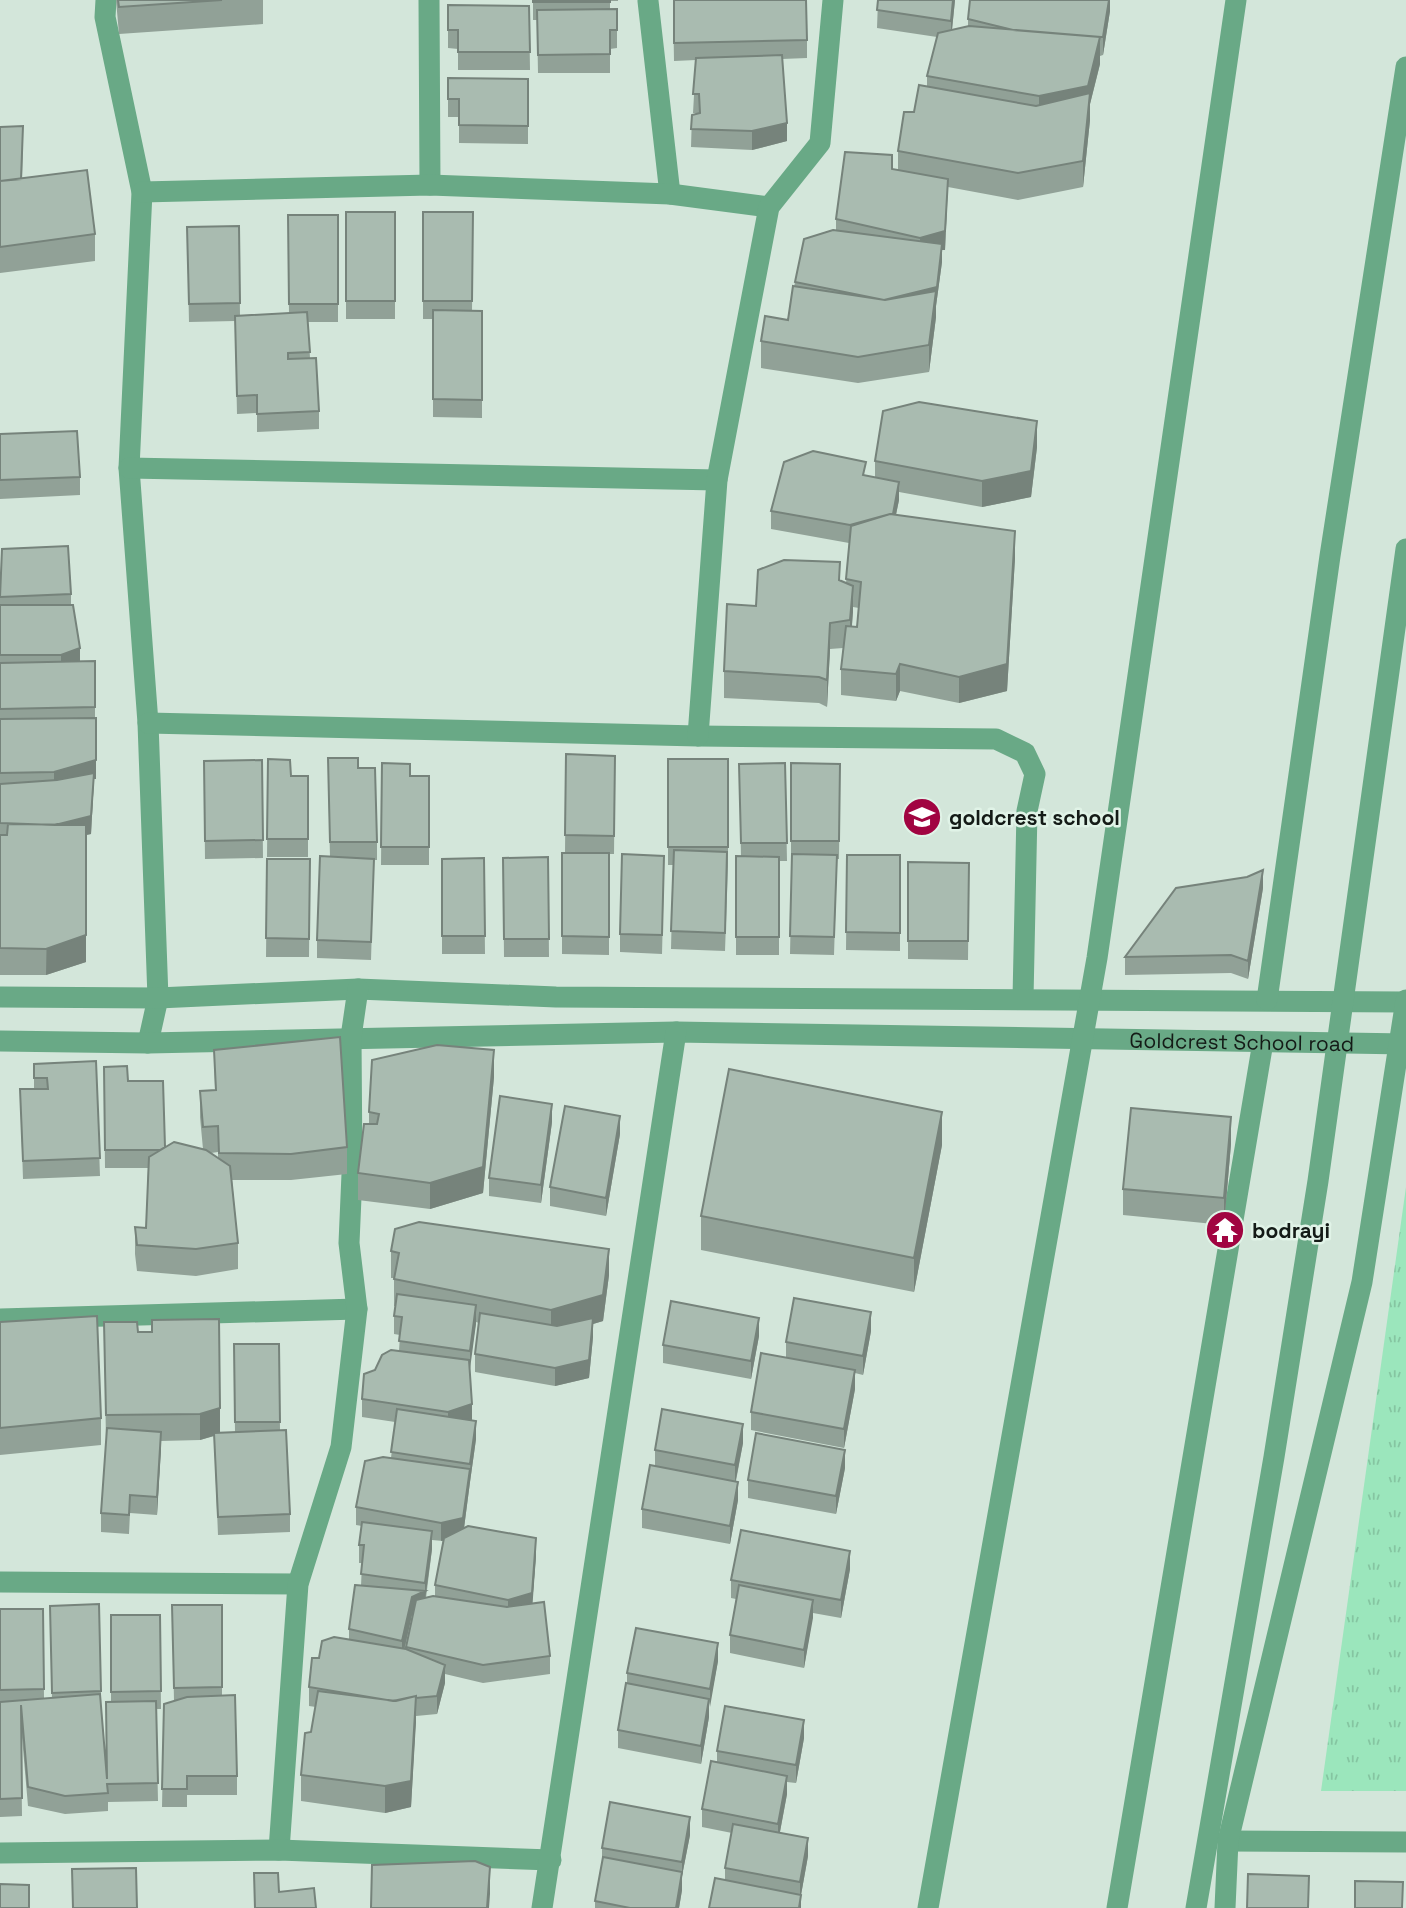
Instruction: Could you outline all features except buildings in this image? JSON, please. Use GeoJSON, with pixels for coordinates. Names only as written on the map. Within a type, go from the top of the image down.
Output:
{"type":"FeatureCollection","features":[{"type":"Feature","properties":{"kind":"street"},"geometry":{"type":"LineString","coordinates":[[106,0],[105,17],[142,192],[129,468],[148,723],[158,998],[148,1043]]}},
{"type":"Feature","properties":{"kind":"street"},"geometry":{"type":"LineString","coordinates":[[429,0],[430,185]]}},
{"type":"Feature","properties":{"kind":"street"},"geometry":{"type":"LineString","coordinates":[[698,736],[717,480],[769,207],[820,143],[833,0]]}},
{"type":"Feature","properties":{"kind":"street"},"geometry":{"type":"LineString","coordinates":[[928,1908],[1080,1040],[1097,958],[1236,0]]}},
{"type":"Feature","properties":{"kind":"street"},"geometry":{"type":"LineString","coordinates":[[648,1],[670,194]]}},
{"type":"Feature","properties":{"kind":"street"},"geometry":{"type":"LineString","coordinates":[[1267,1000],[1330,556],[1406,67]]}},
{"type":"Feature","properties":{"kind":"street"},"geometry":{"type":"LineString","coordinates":[[142,192],[430,185],[670,194],[769,207]]}},
{"type":"Feature","properties":{"kind":"street"},"geometry":{"type":"LineString","coordinates":[[129,468],[717,480]]}},
{"type":"Feature","properties":{"kind":"street"},"geometry":{"type":"LineString","coordinates":[[1196,1908],[1274,1457],[1406,549]]}},
{"type":"Feature","properties":{"kind":"street"},"geometry":{"type":"LineString","coordinates":[[148,723],[698,736],[996,739],[1025,753],[1035,774],[1027,811],[1023,998]]}},
{"type":"Feature","properties":{"kind":"street"},"geometry":{"type":"LineString","coordinates":[[279,1850],[298,1584],[341,1447],[357,1309],[349,1243],[352,1174],[351,1037],[358,989]]}},
{"type":"Feature","properties":{"kind":"street","name":"Goldcrest School road"},"geometry":{"type":"LineString","coordinates":[[0,997],[158,998],[358,989],[556,997],[1406,1001]]}},
{"type":"Feature","properties":{"kind":"street"},"geometry":{"type":"LineString","coordinates":[[1225,1908],[1228,1841],[1362,1282],[1402,1044],[1406,1001]]}},
{"type":"Feature","properties":{"kind":"street"},"geometry":{"type":"LineString","coordinates":[[542,1908],[676,1032]]}},
{"type":"Feature","properties":{"kind":"street","name":"Goldcrest School road"},"geometry":{"type":"LineString","coordinates":[[0,1041],[148,1043],[676,1032],[1402,1044]]}},
{"type":"Feature","properties":{"kind":"street"},"geometry":{"type":"LineString","coordinates":[[1117,1908],[1263,1042]]}},
{"type":"Feature","properties":{"kind":"street"},"geometry":{"type":"LineString","coordinates":[[0,1319],[357,1309]]}},
{"type":"Feature","properties":{"kind":"street"},"geometry":{"type":"LineString","coordinates":[[0,1582],[298,1584]]}},
{"type":"Feature","properties":{"kind":"street"},"geometry":{"type":"LineString","coordinates":[[1228,1841],[1406,1842]]}},
{"type":"Feature","properties":{"kind":"street"},"geometry":{"type":"LineString","coordinates":[[0,1853],[279,1850],[551,1860]]}},
{"type":"Feature","properties":{"kind":"green space"},"geometry":{"type":"Polygon","coordinates":[[[1406,1187],[1406,1791],[1321,1791],[1406,1187]]]}},
{"type":"Feature","properties":{"kind":"place","name":"goldcrest school"},"geometry":{"type":"Point","coordinates":[922,817]}},
{"type":"Feature","properties":{"kind":"place","name":"bodrayi"},"geometry":{"type":"Point","coordinates":[1225,1230]}}]}
